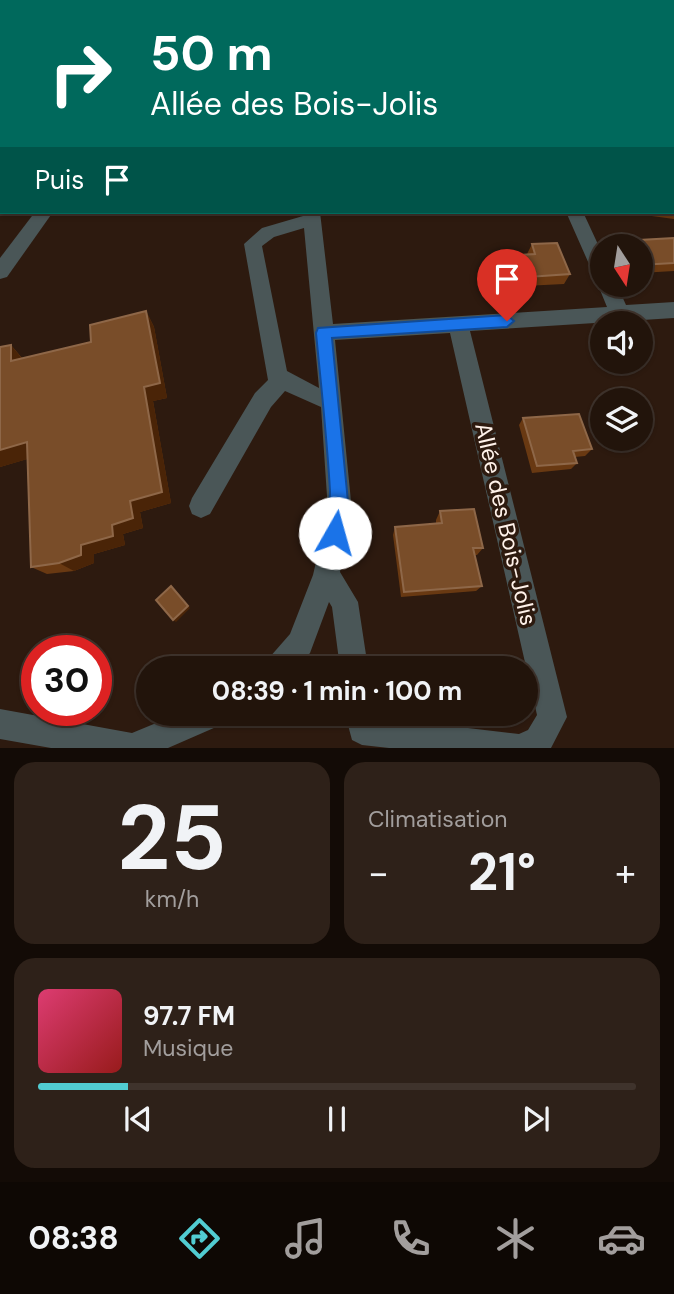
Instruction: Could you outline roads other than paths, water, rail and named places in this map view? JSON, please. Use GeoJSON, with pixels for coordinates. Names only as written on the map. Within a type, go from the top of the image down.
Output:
{"type":"FeatureCollection","features":[{"type":"Feature","properties":{"kind":"street"},"geometry":{"type":"LineString","coordinates":[[0,272],[43,214]]}},
{"type":"Feature","properties":{"kind":"street"},"geometry":{"type":"LineString","coordinates":[[575,214],[590,247]]}},
{"type":"Feature","properties":{"kind":"street"},"geometry":{"type":"LineString","coordinates":[[289,656],[300,643],[326,575],[340,512],[331,400],[312,216],[268,232],[253,244],[277,376],[316,397],[331,400]]}},
{"type":"Feature","properties":{"kind":"street"},"geometry":{"type":"LineString","coordinates":[[653,312],[674,310]]}},
{"type":"Feature","properties":{"kind":"street"},"geometry":{"type":"LineString","coordinates":[[324,333],[590,315]]}},
{"type":"Feature","properties":{"kind":"street","name":"Allée des Bois-Jolis"},"geometry":{"type":"LineString","coordinates":[[385,726],[518,748],[538,741],[552,718],[458,325]]}},
{"type":"Feature","properties":{"kind":"street"},"geometry":{"type":"LineString","coordinates":[[201,506],[263,400],[283,379]]}},
{"type":"Feature","properties":{"kind":"street"},"geometry":{"type":"LineString","coordinates":[[326,575],[345,602],[352,656]]}},
{"type":"Feature","properties":{"kind":"street"},"geometry":{"type":"LineString","coordinates":[[0,724],[132,748],[184,726]]}}]}
